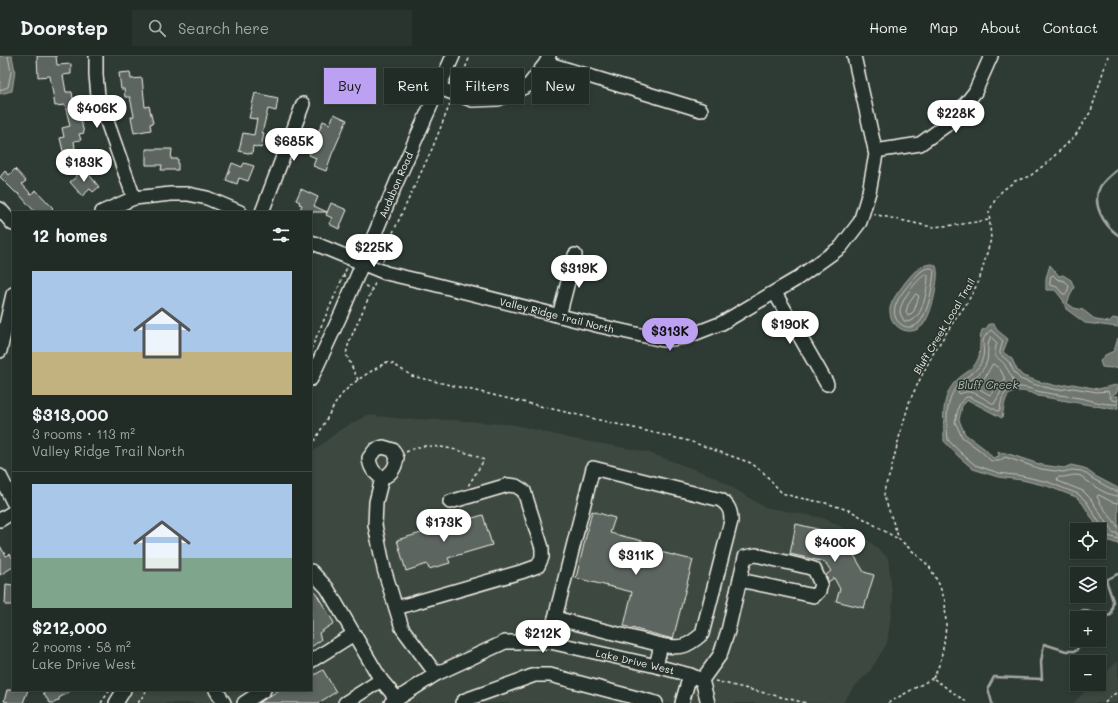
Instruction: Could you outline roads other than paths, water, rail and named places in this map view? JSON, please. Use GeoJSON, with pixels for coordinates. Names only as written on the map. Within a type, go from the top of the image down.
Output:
{"type":"FeatureCollection","features":[{"type":"Feature","properties":{"kind":"street"},"geometry":{"type":"LineString","coordinates":[[96,56],[98,96],[134,198]]}},
{"type":"Feature","properties":{"kind":"street","name":"Audubon Road"},"geometry":{"type":"LineString","coordinates":[[443,79],[454,56]]}},
{"type":"Feature","properties":{"kind":"street","name":"Valley Ridge Trail North"},"geometry":{"type":"LineString","coordinates":[[312,242],[386,274],[663,340],[686,337],[722,323],[795,280],[841,247],[860,222],[869,192],[876,154],[854,56]]}},
{"type":"Feature","properties":{"kind":"street"},"geometry":{"type":"LineString","coordinates":[[875,151],[920,144],[952,121],[975,92],[991,56]]}},
{"type":"Feature","properties":{"kind":"street"},"geometry":{"type":"LineString","coordinates":[[443,90],[472,100],[498,99],[529,85],[548,59],[701,110]]}},
{"type":"Feature","properties":{"kind":"street"},"geometry":{"type":"LineString","coordinates":[[262,211],[303,104]]}},
{"type":"Feature","properties":{"kind":"street","name":"Audubon Road"},"geometry":{"type":"LineString","coordinates":[[312,377],[342,312],[397,180],[432,104]]}},
{"type":"Feature","properties":{"kind":"street"},"geometry":{"type":"LineString","coordinates":[[104,211],[134,198],[171,194],[188,194],[207,198],[238,211]]}},
{"type":"Feature","properties":{"kind":"street"},"geometry":{"type":"LineString","coordinates":[[0,209],[12,223]]}},
{"type":"Feature","properties":{"kind":"street"},"geometry":{"type":"LineString","coordinates":[[559,316],[575,255]]}},
{"type":"Feature","properties":{"kind":"street"},"geometry":{"type":"LineString","coordinates":[[775,293],[827,384]]}},
{"type":"Feature","properties":{"kind":"street"},"geometry":{"type":"LineString","coordinates":[[0,351],[12,298]]}},
{"type":"Feature","properties":{"kind":"street"},"geometry":{"type":"LineString","coordinates":[[383,447],[393,450],[397,458],[395,467],[389,475],[382,478],[374,473],[370,465],[369,458],[375,450],[383,447]]}},
{"type":"Feature","properties":{"kind":"street"},"geometry":{"type":"LineString","coordinates":[[550,642],[555,618],[593,468],[721,500],[728,506],[731,512],[731,521],[702,634],[685,646],[676,648],[662,646],[555,618]]}},
{"type":"Feature","properties":{"kind":"street"},"geometry":{"type":"LineString","coordinates":[[0,476],[12,500]]}},
{"type":"Feature","properties":{"kind":"street"},"geometry":{"type":"LineString","coordinates":[[382,478],[376,502],[375,525],[384,569],[402,628],[436,674]]}},
{"type":"Feature","properties":{"kind":"street"},"geometry":{"type":"LineString","coordinates":[[396,608],[538,566],[542,557],[542,548],[524,491],[516,486],[508,485],[450,502]]}},
{"type":"Feature","properties":{"kind":"street"},"geometry":{"type":"LineString","coordinates":[[0,520],[12,513]]}},
{"type":"Feature","properties":{"kind":"street"},"geometry":{"type":"LineString","coordinates":[[708,703],[702,680],[720,655],[728,631],[745,557],[756,555],[807,566],[814,569],[821,584],[819,591],[814,596],[740,580]]}},
{"type":"Feature","properties":{"kind":"street"},"geometry":{"type":"LineString","coordinates":[[312,572],[327,588],[394,701]]}},
{"type":"Feature","properties":{"kind":"street"},"geometry":{"type":"LineString","coordinates":[[312,660],[354,634]]}},
{"type":"Feature","properties":{"kind":"street","name":"Lake Drive West"},"geometry":{"type":"LineString","coordinates":[[394,701],[436,674],[505,642],[550,642],[656,666],[690,675],[702,680]]}},
{"type":"Feature","properties":{"kind":"street"},"geometry":{"type":"LineString","coordinates":[[656,666],[662,646]]}},
{"type":"Feature","properties":{"kind":"street"},"geometry":{"type":"LineString","coordinates":[[462,703],[465,700],[535,675],[550,675],[656,703]]}},
{"type":"Feature","properties":{"kind":"street"},"geometry":{"type":"LineString","coordinates":[[682,703],[690,675]]}},
{"type":"Feature","properties":{"kind":"street"},"geometry":{"type":"LineString","coordinates":[[345,703],[382,680]]}},
{"type":"Feature","properties":{"kind":"street"},"geometry":{"type":"LineString","coordinates":[[116,703],[123,691]]}},
{"type":"Feature","properties":{"kind":"street"},"geometry":{"type":"LineString","coordinates":[[217,691],[224,703]]}},
{"type":"Feature","properties":{"kind":"street"},"geometry":{"type":"LineString","coordinates":[[244,703],[262,691]]}},
{"type":"Feature","properties":{"kind":"water"},"geometry":{"type":"Polygon","coordinates":[[[0,56],[12,56],[15,71],[12,91],[0,94],[0,56]]]}},
{"type":"Feature","properties":{"kind":"water"},"geometry":{"type":"Polygon","coordinates":[[[928,264],[933,264],[937,269],[937,279],[933,301],[927,318],[923,325],[918,329],[906,331],[901,329],[892,321],[890,315],[892,301],[916,270],[928,264]]]}},
{"type":"Feature","properties":{"kind":"water"},"geometry":{"type":"Polygon","coordinates":[[[1050,265],[1059,276],[1063,275],[1071,280],[1074,287],[1067,303],[1074,308],[1083,310],[1096,320],[1109,322],[1113,318],[1118,319],[1118,327],[1085,323],[1066,309],[1063,300],[1055,290],[1046,290],[1046,278],[1050,265]]]}},
{"type":"Feature","properties":{"kind":"water","name":"Bluff Creek"},"geometry":{"type":"Polygon","coordinates":[[[989,324],[994,324],[997,330],[1008,339],[1003,352],[1012,359],[1017,370],[1023,376],[1057,386],[1073,384],[1098,389],[1116,385],[1118,386],[1117,392],[1110,396],[1118,396],[1118,408],[1113,409],[1016,391],[1009,395],[1006,399],[1002,418],[968,400],[962,406],[959,420],[965,434],[985,449],[993,458],[999,456],[998,452],[1006,453],[1042,465],[1064,468],[1071,465],[1084,468],[1095,476],[1118,488],[1118,544],[1106,540],[1106,523],[1095,523],[1083,504],[1076,497],[1047,486],[1022,480],[998,477],[973,469],[944,441],[944,408],[948,393],[957,380],[975,364],[979,354],[982,330],[986,329],[989,324]]]}},
{"type":"Feature","properties":{"kind":"water"},"geometry":{"type":"Polygon","coordinates":[[[1118,338],[1118,367],[1102,367],[1100,361],[1105,355],[1114,351],[1118,338]]]}},
{"type":"Feature","properties":{"kind":"waterway","name":"Bluff Creek"},"geometry":{"type":"LineString","coordinates":[[1118,169],[1101,185],[1097,200],[1100,214],[1108,226],[1118,235]]}},
{"type":"Feature","properties":{"kind":"waterway","name":"Bluff Creek"},"geometry":{"type":"LineString","coordinates":[[1106,616],[1111,615],[1113,601],[1106,580],[1118,574]]}},
{"type":"Feature","properties":{"kind":"waterway","name":"Bluff Creek"},"geometry":{"type":"LineString","coordinates":[[1082,611],[1087,611]]}},
{"type":"Feature","properties":{"kind":"waterway","name":"Bluff Creek"},"geometry":{"type":"LineString","coordinates":[[992,703],[988,688],[994,677],[1042,679],[1041,662],[1044,644],[1066,651],[1076,651],[1078,647]]}}]}
